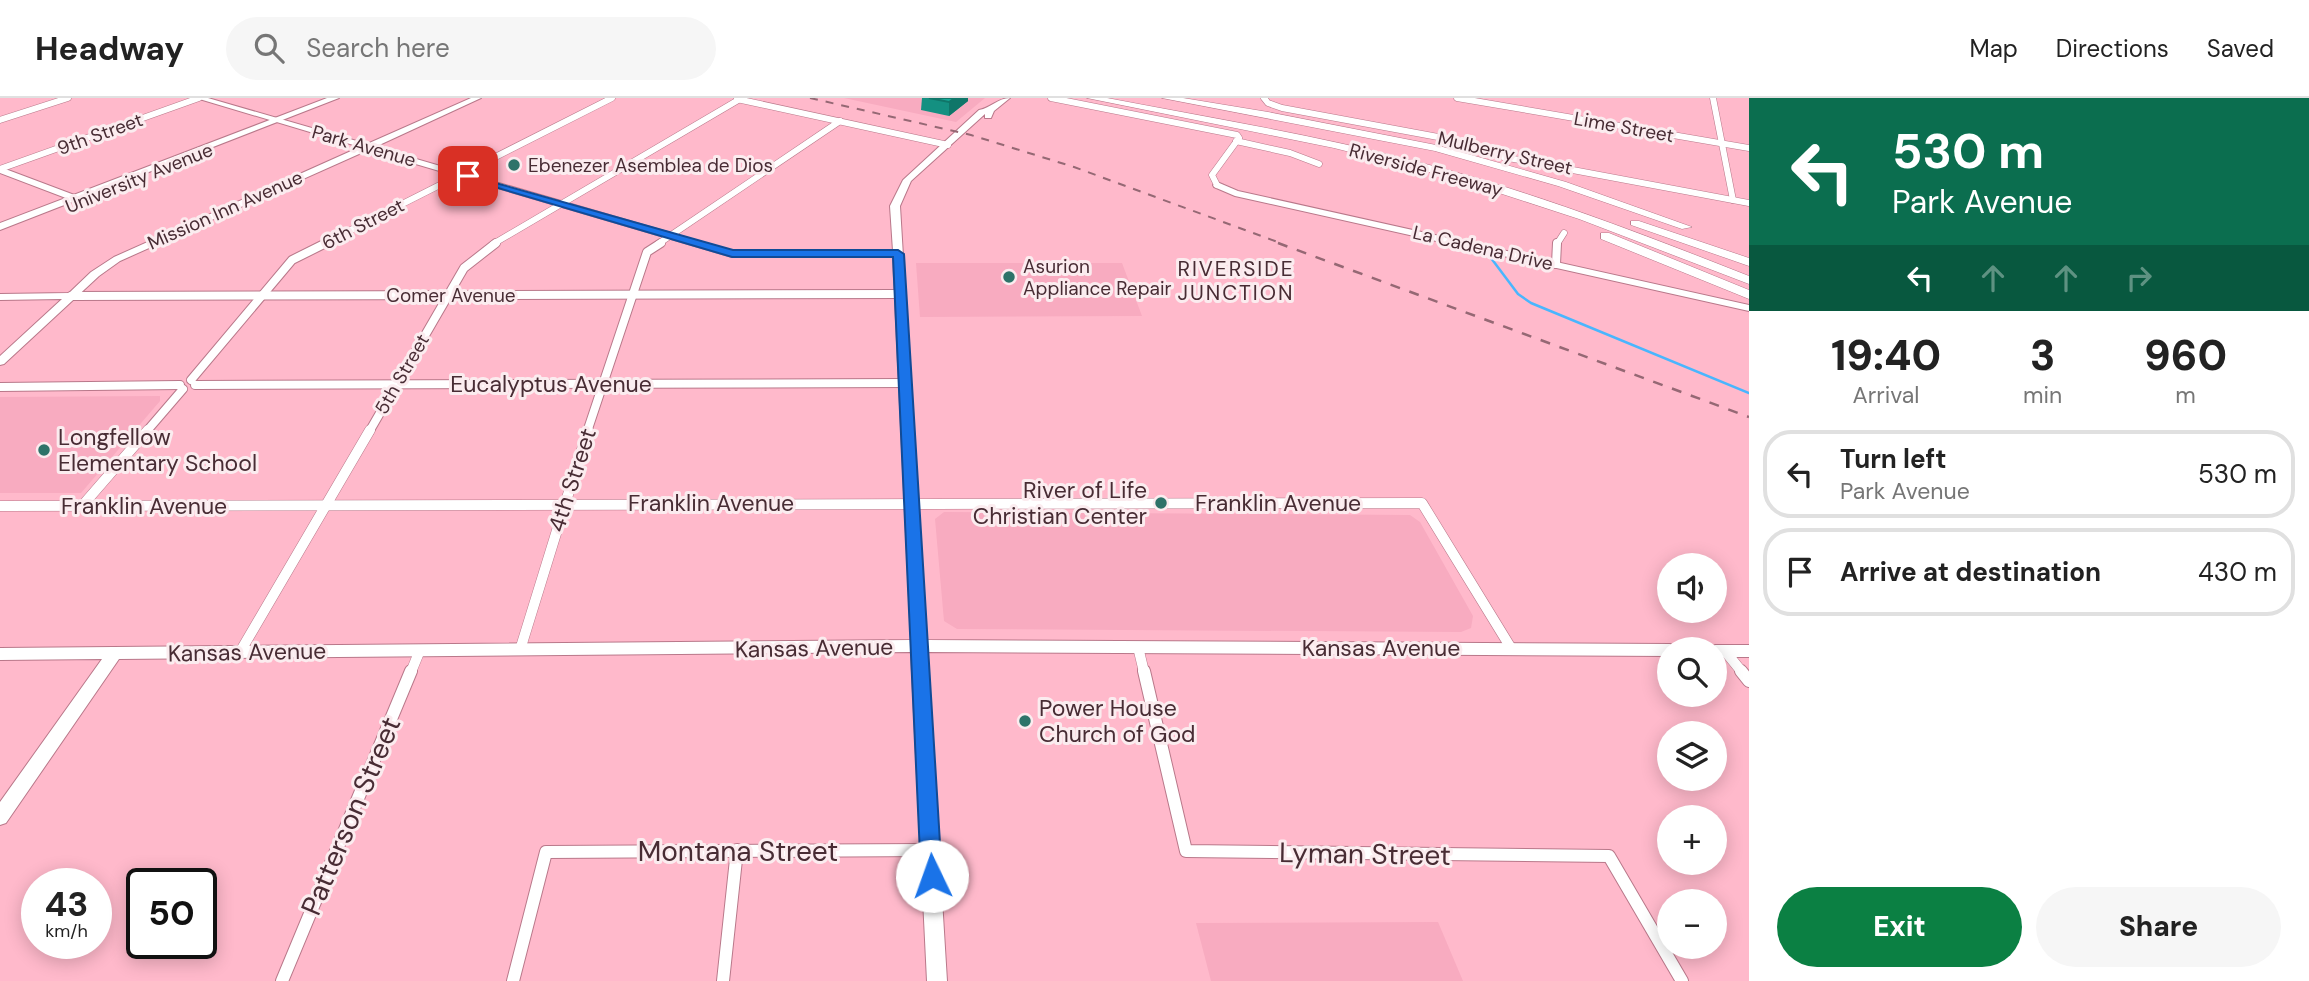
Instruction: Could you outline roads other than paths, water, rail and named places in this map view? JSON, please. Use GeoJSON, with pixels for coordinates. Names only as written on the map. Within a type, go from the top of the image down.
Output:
{"type":"FeatureCollection","features":[{"type":"Feature","properties":{"kind":"highway","name":"Riverside Freeway"},"geometry":{"type":"LineString","coordinates":[[1092,98],[1323,142],[1414,164],[1532,199],[1646,239],[1749,280]]}},
{"type":"Feature","properties":{"kind":"highway","name":"Riverside Freeway"},"geometry":{"type":"LineString","coordinates":[[1144,98],[1335,135],[1455,164],[1749,262]]}},
{"type":"Feature","properties":{"kind":"highway"},"geometry":{"type":"LineString","coordinates":[[1167,98],[1374,135],[1490,162],[1601,197],[1749,251]]}},
{"type":"Feature","properties":{"kind":"highway"},"geometry":{"type":"LineString","coordinates":[[1323,142],[1489,191],[1749,295]]}},
{"type":"Feature","properties":{"kind":"main road","name":"University Avenue"},"geometry":{"type":"LineString","coordinates":[[0,227],[335,98]]}},
{"type":"Feature","properties":{"kind":"main road","name":"University Avenue"},"geometry":{"type":"LineString","coordinates":[[0,233],[78,199]]}},
{"type":"Feature","properties":{"kind":"street"},"geometry":{"type":"LineString","coordinates":[[0,120],[68,98]]}},
{"type":"Feature","properties":{"kind":"street","name":"Park Avenue"},"geometry":{"type":"LineString","coordinates":[[200,98],[732,254],[898,254]]}},
{"type":"Feature","properties":{"kind":"street","name":"9th Street"},"geometry":{"type":"LineString","coordinates":[[0,169],[200,98]]}},
{"type":"Feature","properties":{"kind":"street","name":"Mission Inn Avenue"},"geometry":{"type":"LineString","coordinates":[[0,362],[95,274],[132,251],[477,98]]}},
{"type":"Feature","properties":{"kind":"street","name":"6th Street"},"geometry":{"type":"LineString","coordinates":[[193,383],[292,260],[612,98]]}},
{"type":"Feature","properties":{"kind":"street"},"geometry":{"type":"LineString","coordinates":[[737,99],[948,145],[956,144],[1006,98]]}},
{"type":"Feature","properties":{"kind":"street"},"geometry":{"type":"LineString","coordinates":[[1051,98],[1237,138],[1319,164]]}},
{"type":"Feature","properties":{"kind":"street","name":"Lime Street"},"geometry":{"type":"LineString","coordinates":[[1457,98],[1749,148]]}},
{"type":"Feature","properties":{"kind":"street"},"geometry":{"type":"LineString","coordinates":[[1713,98],[1733,200]]}},
{"type":"Feature","properties":{"kind":"street","name":"5th Street"},"geometry":{"type":"LineString","coordinates":[[240,652],[464,268],[487,248],[737,99]]}},
{"type":"Feature","properties":{"kind":"street","name":"Mulberry Street"},"geometry":{"type":"LineString","coordinates":[[1266,99],[1268,103],[1282,108],[1438,137],[1503,157],[1749,203]]}},
{"type":"Feature","properties":{"kind":"street","name":"4th Street"},"geometry":{"type":"LineString","coordinates":[[520,650],[563,504],[648,252],[840,121]]}},
{"type":"Feature","properties":{"kind":"street"},"geometry":{"type":"LineString","coordinates":[[1217,185],[1212,175],[1237,138]]}},
{"type":"Feature","properties":{"kind":"street"},"geometry":{"type":"LineString","coordinates":[[937,981],[907,383],[895,206],[907,180],[948,145]]}},
{"type":"Feature","properties":{"kind":"street"},"geometry":{"type":"LineString","coordinates":[[0,169],[78,199]]}},
{"type":"Feature","properties":{"kind":"street","name":"La Cadena Drive"},"geometry":{"type":"LineString","coordinates":[[1217,185],[1235,193],[1749,308]]}},
{"type":"Feature","properties":{"kind":"street"},"geometry":{"type":"LineString","coordinates":[[1556,264],[1557,242],[1564,233]]}},
{"type":"Feature","properties":{"kind":"street","name":"Comer Avenue"},"geometry":{"type":"LineString","coordinates":[[0,297],[902,294]]}},
{"type":"Feature","properties":{"kind":"street"},"geometry":{"type":"LineString","coordinates":[[0,387],[181,387],[193,383]]}},
{"type":"Feature","properties":{"kind":"street","name":"Eucalyptus Avenue"},"geometry":{"type":"LineString","coordinates":[[193,383],[907,383]]}},
{"type":"Feature","properties":{"kind":"street"},"geometry":{"type":"LineString","coordinates":[[82,506],[181,387]]}},
{"type":"Feature","properties":{"kind":"street","name":"Franklin Avenue"},"geometry":{"type":"LineString","coordinates":[[0,506],[1422,503],[1511,648]]}},
{"type":"Feature","properties":{"kind":"street","name":"Kansas Avenue"},"geometry":{"type":"LineString","coordinates":[[0,654],[920,646],[1657,650]]}},
{"type":"Feature","properties":{"kind":"street","name":"Lyman Street"},"geometry":{"type":"LineString","coordinates":[[1138,647],[1186,851],[1609,856],[1682,981]]}},
{"type":"Feature","properties":{"kind":"street","name":"Patterson Street"},"geometry":{"type":"LineString","coordinates":[[282,981],[420,650]]}},
{"type":"Feature","properties":{"kind":"street"},"geometry":{"type":"LineString","coordinates":[[1727,651],[1749,651]]}},
{"type":"Feature","properties":{"kind":"street"},"geometry":{"type":"LineString","coordinates":[[0,817],[114,654]]}},
{"type":"Feature","properties":{"kind":"street"},"geometry":{"type":"LineString","coordinates":[[1727,658],[1749,681]]}},
{"type":"Feature","properties":{"kind":"street"},"geometry":{"type":"LineString","coordinates":[[723,981],[737,850]]}},
{"type":"Feature","properties":{"kind":"street","name":"Montana Street"},"geometry":{"type":"LineString","coordinates":[[513,981],[546,852],[930,850]]}},
{"type":"Feature","properties":{"kind":"waterway"},"geometry":{"type":"LineString","coordinates":[[1488,254],[1518,294],[1531,303],[1749,393]]}},
{"type":"Feature","properties":{"kind":"railway"},"geometry":{"type":"LineString","coordinates":[[810,98],[971,135],[1074,167],[1283,244]]}},
{"type":"Feature","properties":{"kind":"railway"},"geometry":{"type":"LineString","coordinates":[[1278,243],[1749,417]]}},
{"type":"Feature","properties":{"kind":"place","name":"Ebenezer Asemblea de Dios"},"geometry":{"type":"Point","coordinates":[514,165]}},
{"type":"Feature","properties":{"kind":"place","name":"Asurion Appliance Repair"},"geometry":{"type":"Point","coordinates":[1009,277]}},
{"type":"Feature","properties":{"kind":"place","name":"Longfellow Elementary School"},"geometry":{"type":"Point","coordinates":[44,450]}},
{"type":"Feature","properties":{"kind":"place","name":"River of Life Christian Center"},"geometry":{"type":"Point","coordinates":[1161,503]}},
{"type":"Feature","properties":{"kind":"place","name":"Power House Church of God"},"geometry":{"type":"Point","coordinates":[1025,721]}},
{"type":"Feature","properties":{"kind":"district","name":"RIVERSIDE JUNCTION"},"geometry":{"type":"Point","coordinates":[1236,281]}}]}
